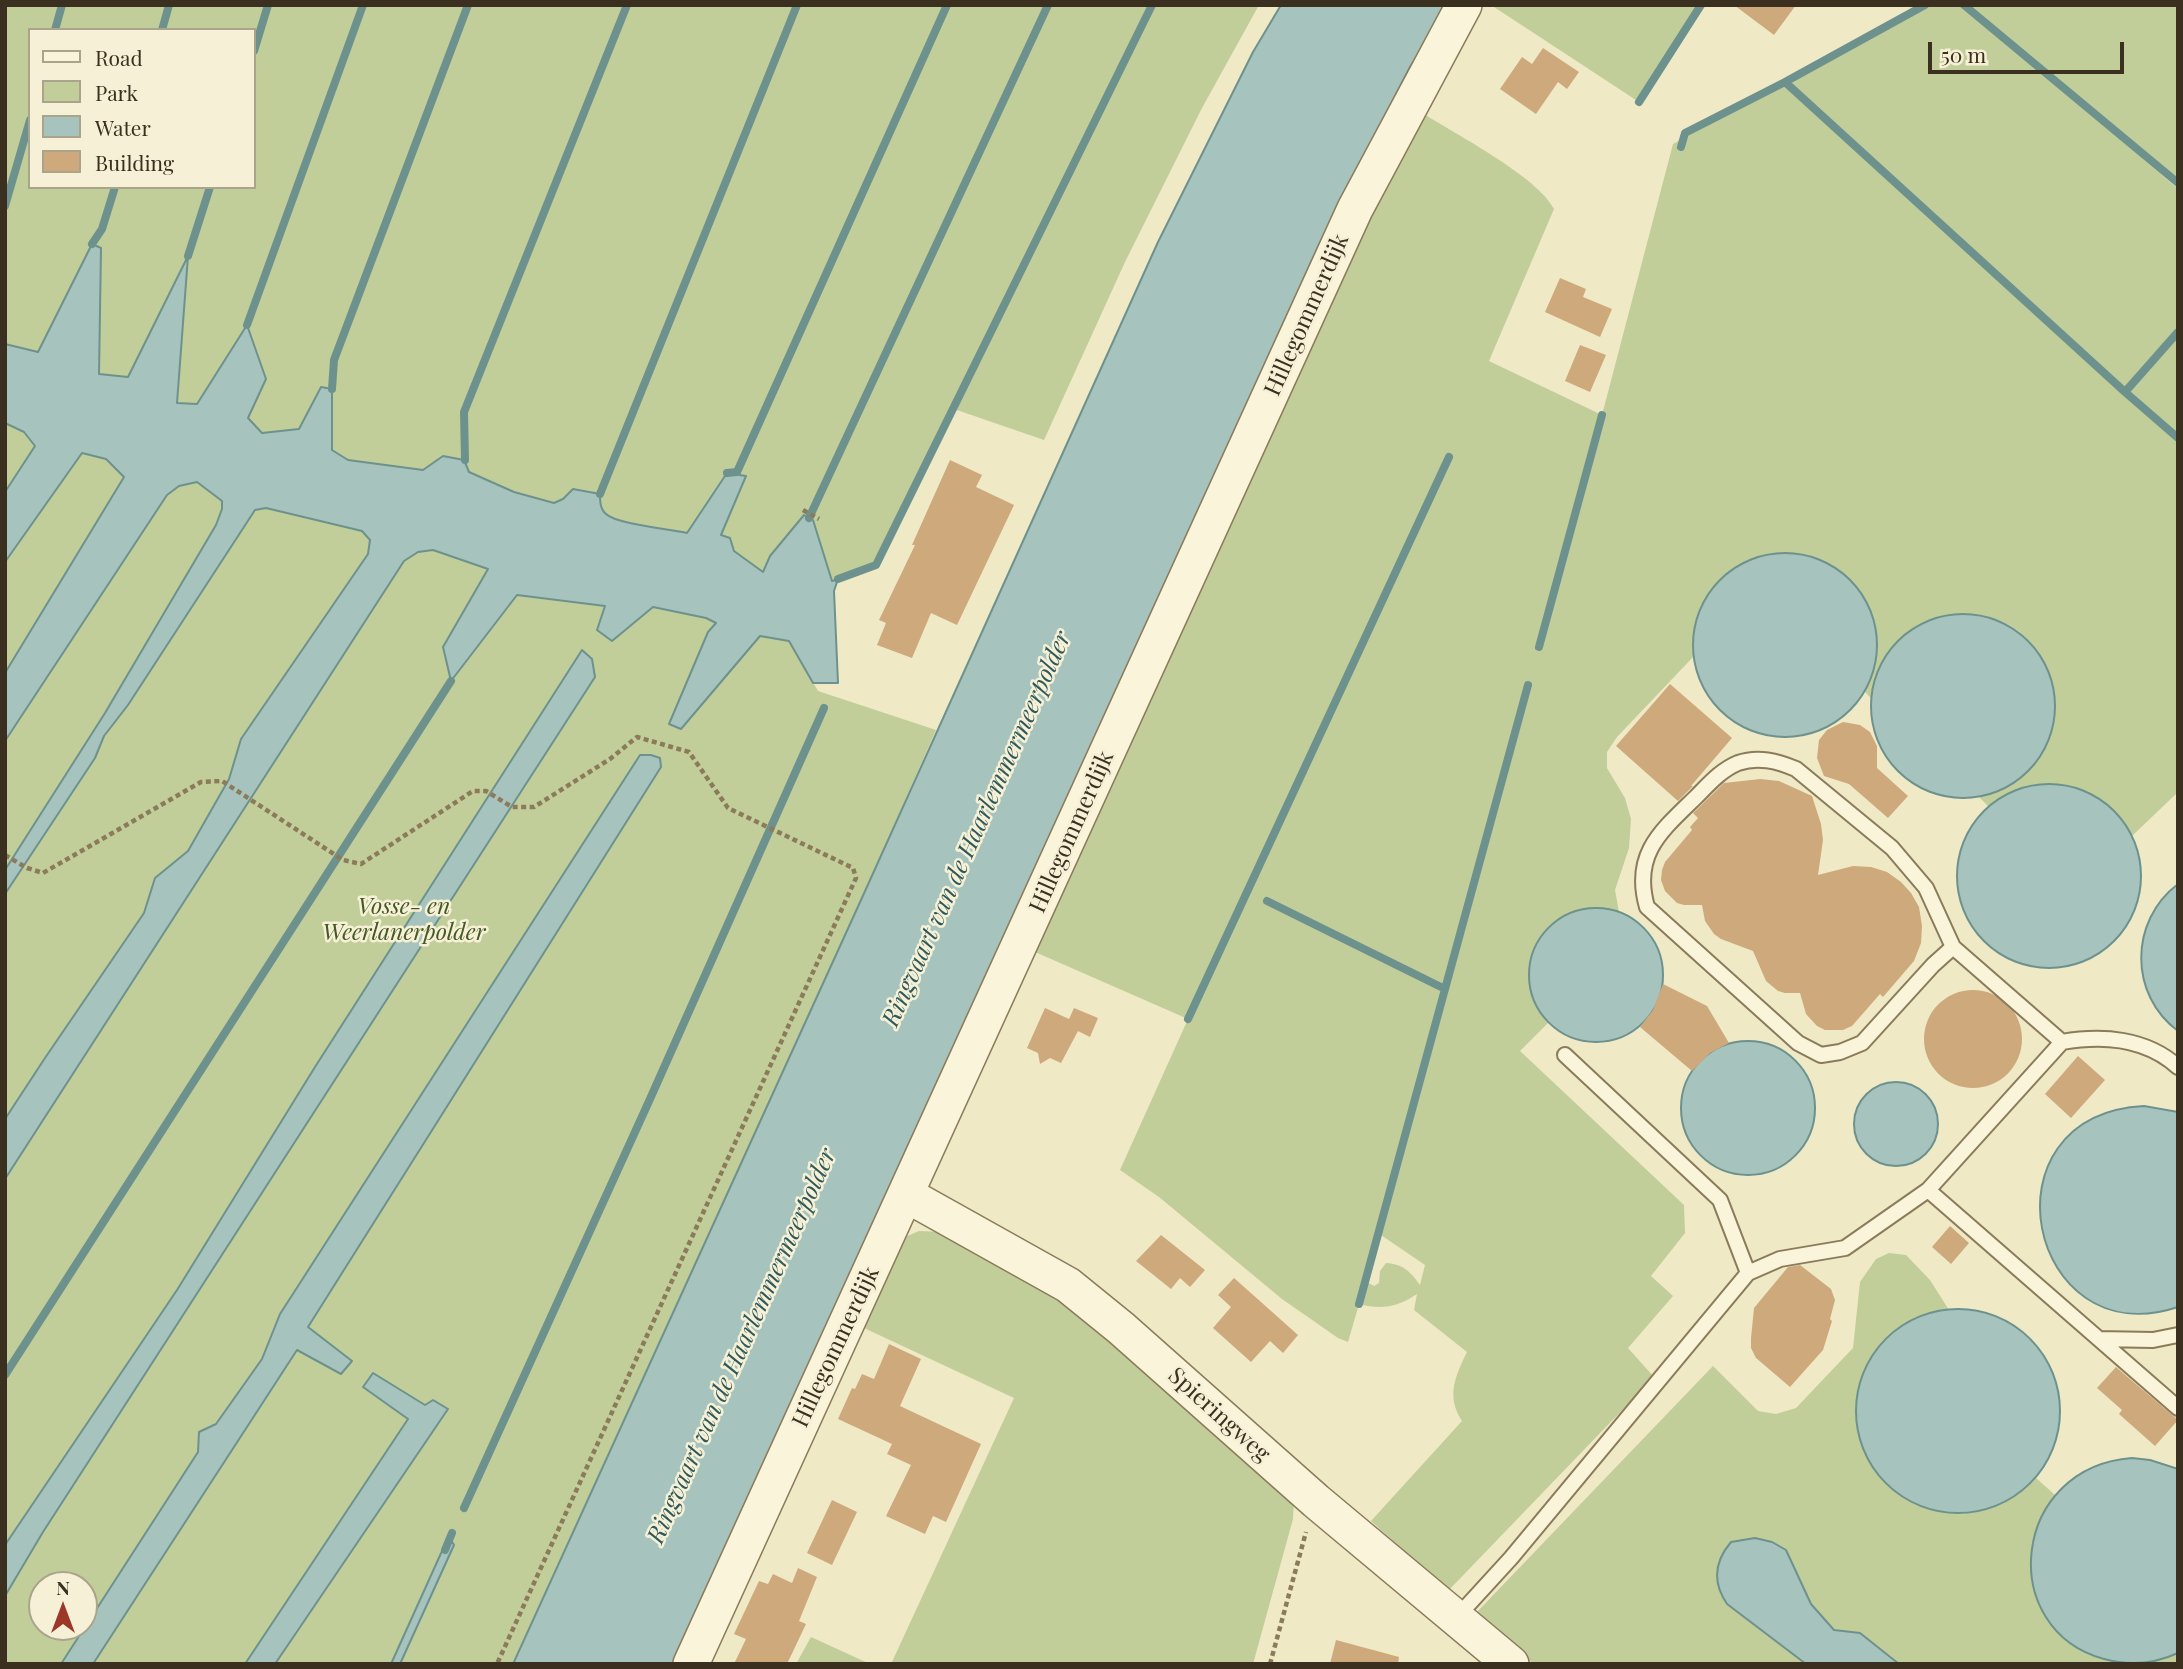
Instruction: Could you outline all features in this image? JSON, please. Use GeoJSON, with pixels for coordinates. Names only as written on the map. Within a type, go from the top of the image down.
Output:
{"type":"FeatureCollection","features":[{"type":"Feature","properties":{"kind":"street","name":"Hillegommerdijk"},"geometry":{"type":"LineString","coordinates":[[691,1664],[1355,209],[1464,5]]}},
{"type":"Feature","properties":{"kind":"street","name":"Spieringweg"},"geometry":{"type":"LineString","coordinates":[[907,1195],[1068,1285],[1121,1328],[1316,1502],[1511,1664]]}},
{"type":"Feature","properties":{"kind":"lane"},"geometry":{"type":"LineString","coordinates":[[1953,947],[1933,965],[1862,1043],[1840,1052],[1821,1055],[1798,1043],[1647,907],[1642,891],[1642,872],[1647,852],[1661,831],[1721,772],[1738,763],[1758,759],[1779,762],[1796,769],[1892,848],[1926,888],[1953,947],[2062,1042]]}},
{"type":"Feature","properties":{"kind":"lane"},"geometry":{"type":"LineString","coordinates":[[1457,1618],[1511,1558],[1748,1273],[1780,1259],[1845,1248],[1928,1190],[2062,1042],[2110,1038],[2140,1045],[2166,1057],[2178,1067]]}},
{"type":"Feature","properties":{"kind":"lane"},"geometry":{"type":"LineString","coordinates":[[1565,1055],[1720,1200],[1748,1273]]}},
{"type":"Feature","properties":{"kind":"lane"},"geometry":{"type":"LineString","coordinates":[[1928,1190],[2178,1408]]}},
{"type":"Feature","properties":{"kind":"lane"},"geometry":{"type":"LineString","coordinates":[[2099,1339],[2153,1340],[2178,1335]]}},
{"type":"Feature","properties":{"kind":"path"},"geometry":{"type":"LineString","coordinates":[[803,510],[820,519]]}},
{"type":"Feature","properties":{"kind":"path"},"geometry":{"type":"LineString","coordinates":[[5,855],[27,869],[43,873],[201,782],[222,781],[343,860],[361,864],[473,791],[486,791],[512,807],[534,807],[610,759],[637,737],[690,752],[727,808],[853,869],[856,878],[497,1664]]}},
{"type":"Feature","properties":{"kind":"path"},"geometry":{"type":"LineString","coordinates":[[1270,1664],[1303,1543]]}},
{"type":"Feature","properties":{"kind":"green space"},"geometry":{"type":"Polygon","coordinates":[[[5,5],[1259,5],[1202,108],[1125,262],[1044,440],[954,409],[876,565],[833,581],[813,520],[804,516],[770,556],[763,572],[734,551],[730,538],[721,535],[746,476],[727,473],[687,533],[612,518],[603,510],[599,494],[556,502],[525,496],[468,472],[464,460],[443,456],[423,470],[348,460],[332,451],[332,389],[320,387],[299,429],[262,433],[248,418],[247,326],[196,404],[176,403],[188,259],[128,377],[99,374],[101,248],[92,244],[38,352],[5,344],[5,5]]]}},
{"type":"Feature","properties":{"kind":"green space"},"geometry":{"type":"Polygon","coordinates":[[[1491,5],[1701,5],[1639,102],[1491,5]]]}},
{"type":"Feature","properties":{"kind":"green space"},"geometry":{"type":"Polygon","coordinates":[[[1925,5],[2178,5],[2178,183],[1999,35],[2178,189],[2178,792],[2132,836],[2104,804],[2086,793],[2068,787],[2048,785],[2028,788],[2008,795],[1989,807],[1978,796],[2017,779],[2044,747],[2051,729],[2053,690],[2048,671],[2027,638],[2011,626],[1990,618],[1946,616],[1926,621],[1902,636],[1885,658],[1871,698],[1865,692],[1876,656],[1873,619],[1860,591],[1840,571],[1815,558],[1788,554],[1761,557],[1735,568],[1714,587],[1697,619],[1694,656],[1617,737],[1607,752],[1607,768],[1625,798],[1631,819],[1629,848],[1615,890],[1619,912],[1585,910],[1569,914],[1553,923],[1531,990],[1537,1006],[1549,1022],[1520,1051],[1684,1205],[1685,1233],[1651,1276],[1673,1296],[1628,1348],[1654,1377],[1448,1591],[1371,1521],[1462,1421],[1453,1395],[1456,1378],[1467,1352],[1414,1310],[1417,1294],[1389,1306],[1359,1304],[1348,1342],[1338,1338],[1282,1299],[1159,1197],[1120,1170],[1188,1019],[1035,952],[1383,183],[1424,114],[1515,170],[1545,197],[1554,209],[1489,361],[1602,415],[1673,144],[1925,5]],[[1378,1233],[1365,1281],[1374,1286],[1379,1283],[1380,1271],[1386,1263],[1406,1269],[1420,1285],[1425,1265],[1378,1233]]]}},
{"type":"Feature","properties":{"kind":"green space","name":"Vosse- en Weerlanerpolder"},"geometry":{"type":"Polygon","coordinates":[[[5,381],[789,641],[818,691],[936,730],[512,1664],[5,1664],[5,381]]]}},
{"type":"Feature","properties":{"kind":"green space"},"geometry":{"type":"Polygon","coordinates":[[[919,1231],[945,1232],[1073,1307],[1294,1501],[1293,1519],[1253,1664],[891,1664],[1014,1398],[864,1328],[905,1237],[919,1231]]]}},
{"type":"Feature","properties":{"kind":"green space"},"geometry":{"type":"Polygon","coordinates":[[[1889,1253],[1906,1255],[1930,1280],[1949,1310],[1910,1322],[1880,1347],[1869,1363],[1857,1401],[1857,1422],[1864,1448],[1934,1506],[1955,1514],[1993,1506],[2017,1492],[2035,1477],[2055,1495],[2044,1511],[2068,1640],[2094,1654],[2121,1661],[2149,1661],[2178,1653],[2178,1664],[1899,1664],[1860,1633],[1834,1630],[1811,1604],[1800,1582],[1720,1594],[1727,1604],[1806,1664],[1534,1664],[1475,1614],[1713,1366],[1758,1411],[1776,1414],[1796,1408],[1853,1348],[1860,1282],[1876,1259],[1889,1253]]]}},
{"type":"Feature","properties":{"kind":"green space"},"geometry":{"type":"Polygon","coordinates":[[[811,1637],[870,1664],[796,1664],[811,1637]]]}},
{"type":"Feature","properties":{"kind":"water","name":"Ringvaart van de Haarlemmermeerpolder"},"geometry":{"type":"Polygon","coordinates":[[[1281,5],[1450,5],[1410,67],[1320,243],[676,1664],[513,1664],[1158,242],[1253,52],[1281,5]]]}},
{"type":"Feature","properties":{"kind":"water"},"geometry":{"type":"Polygon","coordinates":[[[92,244],[101,248],[99,374],[128,377],[188,256],[177,403],[197,404],[247,325],[266,379],[248,418],[262,433],[299,429],[321,387],[332,389],[332,450],[348,460],[423,470],[443,456],[464,460],[469,472],[514,492],[554,503],[563,499],[573,489],[600,494],[603,510],[612,518],[687,533],[727,473],[746,476],[721,535],[730,538],[734,551],[763,572],[770,556],[804,515],[813,520],[832,581],[838,579],[834,591],[838,683],[813,683],[789,641],[760,636],[681,729],[669,724],[708,632],[716,623],[706,618],[653,607],[612,641],[597,630],[605,606],[517,595],[451,681],[443,647],[488,569],[433,550],[418,552],[404,561],[5,1179],[5,1119],[144,913],[155,878],[188,851],[229,779],[241,739],[368,554],[370,540],[362,531],[266,508],[255,510],[128,705],[104,736],[95,758],[5,894],[5,870],[105,713],[216,525],[222,509],[222,501],[197,482],[179,486],[167,495],[5,741],[5,673],[124,477],[106,459],[82,453],[5,562],[5,492],[35,446],[24,432],[5,423],[5,344],[38,352],[92,244]]]}},
{"type":"Feature","properties":{"kind":"water"},"geometry":{"type":"Polygon","coordinates":[[[1785,553],[1820,560],[1850,580],[1870,610],[1877,645],[1870,680],[1850,710],[1820,730],[1785,737],[1750,730],[1720,710],[1700,680],[1693,645],[1700,610],[1720,580],[1750,560],[1785,553]]]}},
{"type":"Feature","properties":{"kind":"water"},"geometry":{"type":"Polygon","coordinates":[[[1963,614],[1998,621],[2028,641],[2048,671],[2055,706],[2048,741],[2028,771],[1998,791],[1963,798],[1928,791],[1898,771],[1878,741],[1871,706],[1878,671],[1898,641],[1928,621],[1963,614]]]}},
{"type":"Feature","properties":{"kind":"water"},"geometry":{"type":"Polygon","coordinates":[[[582,650],[592,659],[595,677],[43,1532],[5,1596],[5,1545],[177,1290],[315,1067],[582,650]]]}},
{"type":"Feature","properties":{"kind":"water"},"geometry":{"type":"Polygon","coordinates":[[[640,755],[660,758],[661,767],[308,1327],[352,1361],[341,1374],[297,1350],[93,1664],[61,1664],[76,1641],[98,1641],[98,1607],[198,1452],[199,1432],[216,1424],[262,1359],[280,1314],[640,755]]]}},
{"type":"Feature","properties":{"kind":"water"},"geometry":{"type":"Polygon","coordinates":[[[2049,784],[2084,791],[2114,811],[2134,841],[2141,876],[2134,911],[2114,941],[2084,961],[2049,968],[2014,961],[1984,941],[1964,911],[1957,876],[1964,841],[1984,811],[2014,791],[2049,784]]]}},
{"type":"Feature","properties":{"kind":"water"},"geometry":{"type":"Polygon","coordinates":[[[2178,884],[2178,1031],[2162,1016],[2150,998],[2141,958],[2150,918],[2162,899],[2178,884]]]}},
{"type":"Feature","properties":{"kind":"water"},"geometry":{"type":"Polygon","coordinates":[[[1596,908],[1622,913],[1643,928],[1658,949],[1663,975],[1658,1001],[1643,1022],[1622,1037],[1596,1042],[1570,1037],[1549,1022],[1534,1001],[1529,975],[1534,949],[1549,928],[1570,913],[1596,908]]]}},
{"type":"Feature","properties":{"kind":"water"},"geometry":{"type":"Polygon","coordinates":[[[1748,1041],[1774,1046],[1795,1061],[1810,1082],[1815,1108],[1810,1134],[1795,1155],[1774,1170],[1748,1175],[1722,1170],[1701,1155],[1686,1134],[1681,1108],[1686,1082],[1701,1061],[1722,1046],[1748,1041]]]}},
{"type":"Feature","properties":{"kind":"water"},"geometry":{"type":"Polygon","coordinates":[[[1888,1082],[1904,1082],[1920,1089],[1931,1100],[1938,1116],[1935,1140],[1926,1154],[1904,1166],[1888,1166],[1872,1159],[1861,1148],[1854,1132],[1854,1116],[1861,1100],[1872,1089],[1888,1082]]]}},
{"type":"Feature","properties":{"kind":"water"},"geometry":{"type":"Polygon","coordinates":[[[2144,1106],[2178,1112],[2178,1307],[2127,1313],[2086,1298],[2057,1268],[2042,1229],[2042,1187],[2058,1148],[2091,1119],[2144,1106]]]}},
{"type":"Feature","properties":{"kind":"water"},"geometry":{"type":"Polygon","coordinates":[[[1958,1309],[1997,1317],[2030,1339],[2052,1372],[2060,1411],[2052,1450],[2030,1483],[1997,1505],[1958,1513],[1919,1505],[1886,1483],[1864,1450],[1856,1411],[1864,1372],[1886,1339],[1919,1317],[1958,1309]]]}},
{"type":"Feature","properties":{"kind":"water"},"geometry":{"type":"Polygon","coordinates":[[[373,1373],[425,1405],[433,1400],[448,1409],[275,1664],[245,1664],[408,1419],[363,1387],[373,1373]]]}},
{"type":"Feature","properties":{"kind":"water"},"geometry":{"type":"Polygon","coordinates":[[[2132,1458],[2150,1460],[2178,1469],[2178,1653],[2151,1662],[2132,1663],[2104,1659],[2069,1642],[2045,1616],[2033,1585],[2032,1551],[2041,1518],[2061,1489],[2092,1468],[2132,1458]]]}},
{"type":"Feature","properties":{"kind":"water"},"geometry":{"type":"Polygon","coordinates":[[[1755,1538],[1772,1542],[1786,1550],[1811,1604],[1834,1630],[1860,1633],[1899,1664],[1806,1664],[1727,1604],[1717,1580],[1721,1557],[1731,1542],[1755,1538]]]}},
{"type":"Feature","properties":{"kind":"water"},"geometry":{"type":"Polygon","coordinates":[[[451,1540],[454,1545],[400,1664],[391,1664],[442,1551],[451,1540]]]}},
{"type":"Feature","properties":{"kind":"building"},"geometry":{"type":"Polygon","coordinates":[[[1734,5],[1796,5],[1774,35],[1734,5]]]}},
{"type":"Feature","properties":{"kind":"building"},"geometry":{"type":"Polygon","coordinates":[[[1543,48],[1579,72],[1567,89],[1558,82],[1536,114],[1500,89],[1522,57],[1532,64],[1543,48]]]}},
{"type":"Feature","properties":{"kind":"building"},"geometry":{"type":"Polygon","coordinates":[[[1560,278],[1586,289],[1583,297],[1612,309],[1600,337],[1545,312],[1560,278]]]}},
{"type":"Feature","properties":{"kind":"building"},"geometry":{"type":"Polygon","coordinates":[[[1580,345],[1606,355],[1590,392],[1565,381],[1580,345]]]}},
{"type":"Feature","properties":{"kind":"building"},"geometry":{"type":"Polygon","coordinates":[[[950,460],[982,475],[976,487],[1014,505],[957,625],[931,613],[912,658],[877,645],[886,623],[879,620],[915,545],[912,545],[950,460]]]}},
{"type":"Feature","properties":{"kind":"building"},"geometry":{"type":"Polygon","coordinates":[[[1670,684],[1732,738],[1678,801],[1616,746],[1670,684]]]}},
{"type":"Feature","properties":{"kind":"building"},"geometry":{"type":"Polygon","coordinates":[[[1843,722],[1860,725],[1870,732],[1877,746],[1877,768],[1908,796],[1888,818],[1849,784],[1824,776],[1817,758],[1819,740],[1827,730],[1843,722]]]}},
{"type":"Feature","properties":{"kind":"building"},"geometry":{"type":"Polygon","coordinates":[[[1760,779],[1779,781],[1812,796],[1823,840],[1818,875],[1853,866],[1871,867],[1887,872],[1901,882],[1919,907],[1921,943],[1914,961],[1883,997],[1880,994],[1852,1026],[1843,1030],[1825,1030],[1817,1026],[1806,1014],[1800,993],[1778,991],[1766,981],[1753,951],[1714,934],[1705,921],[1702,905],[1677,903],[1665,891],[1661,880],[1665,862],[1692,830],[1690,827],[1698,818],[1693,813],[1724,783],[1760,779]]]}},
{"type":"Feature","properties":{"kind":"building"},"geometry":{"type":"Polygon","coordinates":[[[1663,984],[1707,1006],[1729,1043],[1710,1053],[1692,1071],[1640,1027],[1653,1010],[1663,984]]]}},
{"type":"Feature","properties":{"kind":"building"},"geometry":{"type":"Polygon","coordinates":[[[1973,990],[2000,998],[2014,1012],[2022,1039],[2014,1066],[2000,1080],[1973,1088],[1946,1080],[1932,1066],[1924,1039],[1932,1012],[1946,998],[1973,990]]]}},
{"type":"Feature","properties":{"kind":"building"},"geometry":{"type":"Polygon","coordinates":[[[1045,1008],[1069,1019],[1074,1008],[1098,1018],[1090,1037],[1078,1031],[1061,1063],[1050,1058],[1040,1064],[1038,1053],[1027,1048],[1045,1008]]]}},
{"type":"Feature","properties":{"kind":"building"},"geometry":{"type":"Polygon","coordinates":[[[2078,1056],[2105,1080],[2071,1118],[2045,1094],[2078,1056]]]}},
{"type":"Feature","properties":{"kind":"building"},"geometry":{"type":"Polygon","coordinates":[[[1950,1226],[1969,1243],[1951,1264],[1932,1247],[1950,1226]]]}},
{"type":"Feature","properties":{"kind":"building"},"geometry":{"type":"Polygon","coordinates":[[[1161,1235],[1205,1270],[1190,1287],[1180,1278],[1171,1289],[1136,1261],[1161,1235]]]}},
{"type":"Feature","properties":{"kind":"building"},"geometry":{"type":"Polygon","coordinates":[[[1800,1265],[1831,1289],[1835,1300],[1823,1350],[1790,1387],[1756,1358],[1751,1348],[1751,1338],[1754,1308],[1788,1267],[1800,1265]]]}},
{"type":"Feature","properties":{"kind":"building"},"geometry":{"type":"Polygon","coordinates":[[[1234,1278],[1298,1335],[1283,1353],[1270,1341],[1251,1362],[1213,1328],[1231,1307],[1218,1295],[1234,1278]]]}},
{"type":"Feature","properties":{"kind":"building"},"geometry":{"type":"Polygon","coordinates":[[[889,1344],[921,1359],[900,1406],[981,1444],[946,1522],[933,1516],[925,1534],[886,1516],[911,1465],[887,1454],[892,1444],[838,1419],[852,1388],[855,1389],[862,1374],[874,1379],[889,1344]]]}},
{"type":"Feature","properties":{"kind":"building"},"geometry":{"type":"Polygon","coordinates":[[[2116,1367],[2178,1420],[2155,1446],[2119,1414],[2122,1410],[2097,1388],[2116,1367]]]}},
{"type":"Feature","properties":{"kind":"building"},"geometry":{"type":"Polygon","coordinates":[[[832,1500],[857,1512],[832,1565],[807,1553],[832,1500]]]}},
{"type":"Feature","properties":{"kind":"building"},"geometry":{"type":"Polygon","coordinates":[[[798,1568],[817,1577],[799,1621],[806,1624],[787,1664],[734,1664],[746,1639],[734,1634],[759,1581],[768,1584],[773,1574],[792,1583],[798,1568]]]}},
{"type":"Feature","properties":{"kind":"building"},"geometry":{"type":"Polygon","coordinates":[[[1336,1640],[1399,1657],[1398,1664],[1330,1664],[1336,1640]]]}},
{"type":"Feature","properties":{"kind":"waterway"},"geometry":{"type":"LineString","coordinates":[[56,28],[62,5]]}},
{"type":"Feature","properties":{"kind":"waterway"},"geometry":{"type":"LineString","coordinates":[[163,28],[169,5]]}},
{"type":"Feature","properties":{"kind":"waterway"},"geometry":{"type":"LineString","coordinates":[[256,44],[268,5]]}},
{"type":"Feature","properties":{"kind":"waterway"},"geometry":{"type":"LineString","coordinates":[[247,325],[363,5]]}},
{"type":"Feature","properties":{"kind":"waterway"},"geometry":{"type":"LineString","coordinates":[[332,389],[334,360],[468,5]]}},
{"type":"Feature","properties":{"kind":"waterway"},"geometry":{"type":"LineString","coordinates":[[465,460],[464,412],[627,5]]}},
{"type":"Feature","properties":{"kind":"waterway"},"geometry":{"type":"LineString","coordinates":[[600,494],[797,5]]}},
{"type":"Feature","properties":{"kind":"waterway"},"geometry":{"type":"LineString","coordinates":[[727,473],[737,472],[947,5]]}},
{"type":"Feature","properties":{"kind":"waterway"},"geometry":{"type":"LineString","coordinates":[[809,518],[1048,5]]}},
{"type":"Feature","properties":{"kind":"waterway"},"geometry":{"type":"LineString","coordinates":[[838,579],[876,565],[1152,5]]}},
{"type":"Feature","properties":{"kind":"waterway"},"geometry":{"type":"LineString","coordinates":[[1639,102],[1701,5]]}},
{"type":"Feature","properties":{"kind":"waterway"},"geometry":{"type":"LineString","coordinates":[[1785,82],[1925,5]]}},
{"type":"Feature","properties":{"kind":"waterway"},"geometry":{"type":"LineString","coordinates":[[1964,5],[2178,183]]}},
{"type":"Feature","properties":{"kind":"waterway"},"geometry":{"type":"LineString","coordinates":[[1681,147],[1685,133],[1785,82],[2125,392],[2178,332]]}},
{"type":"Feature","properties":{"kind":"waterway"},"geometry":{"type":"LineString","coordinates":[[5,206],[28,127]]}},
{"type":"Feature","properties":{"kind":"waterway"},"geometry":{"type":"LineString","coordinates":[[92,244],[102,229],[114,189]]}},
{"type":"Feature","properties":{"kind":"waterway"},"geometry":{"type":"LineString","coordinates":[[188,256],[209,189]]}},
{"type":"Feature","properties":{"kind":"waterway"},"geometry":{"type":"LineString","coordinates":[[2125,392],[2178,438]]}},
{"type":"Feature","properties":{"kind":"waterway"},"geometry":{"type":"LineString","coordinates":[[1539,647],[1602,415]]}},
{"type":"Feature","properties":{"kind":"waterway"},"geometry":{"type":"LineString","coordinates":[[1188,1019],[1449,457]]}},
{"type":"Feature","properties":{"kind":"waterway"},"geometry":{"type":"LineString","coordinates":[[5,1375],[451,681]]}},
{"type":"Feature","properties":{"kind":"waterway"},"geometry":{"type":"LineString","coordinates":[[1359,1304],[1528,685]]}},
{"type":"Feature","properties":{"kind":"waterway"},"geometry":{"type":"LineString","coordinates":[[464,1508],[824,708]]}},
{"type":"Feature","properties":{"kind":"waterway"},"geometry":{"type":"LineString","coordinates":[[1267,901],[1445,989]]}},
{"type":"Feature","properties":{"kind":"waterway"},"geometry":{"type":"LineString","coordinates":[[445,1550],[452,1533]]}}]}
